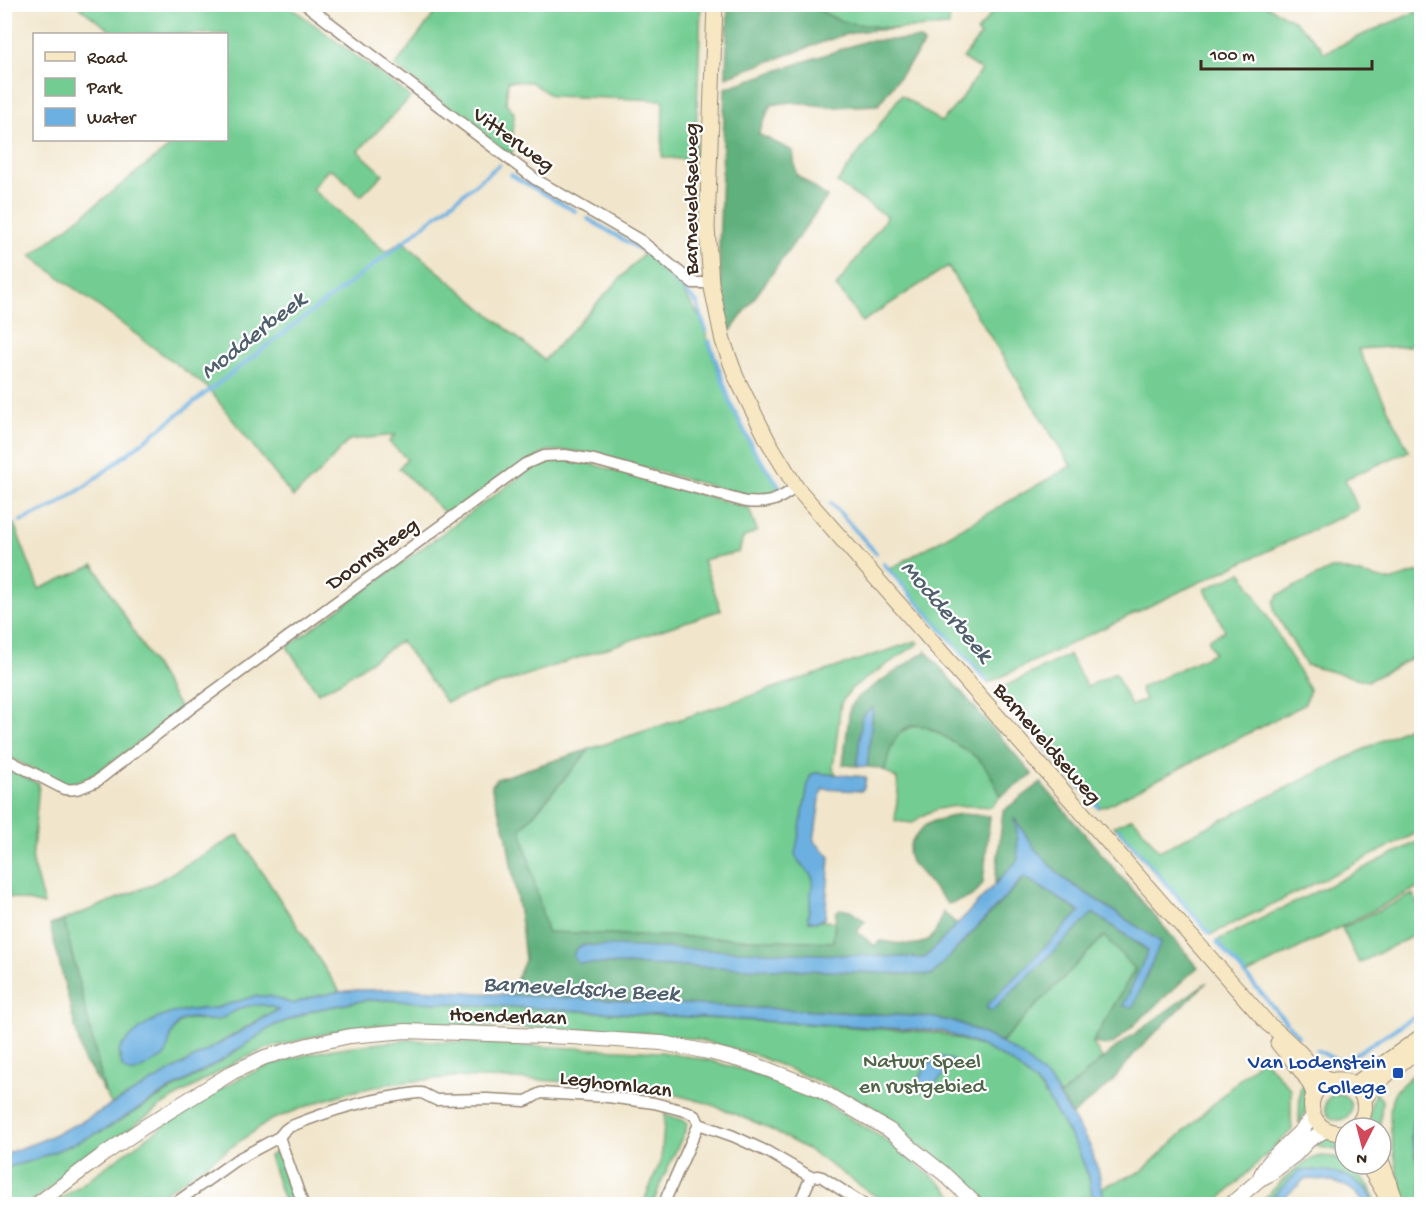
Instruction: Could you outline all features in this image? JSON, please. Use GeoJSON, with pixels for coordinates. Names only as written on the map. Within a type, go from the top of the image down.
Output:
{"type":"FeatureCollection","features":[{"type":"Feature","properties":{"kind":"main road","name":"Barneveldseweg"},"geometry":{"type":"LineString","coordinates":[[715,4],[707,228],[711,283],[723,341],[736,377],[768,441],[796,487],[1268,1024],[1316,1070],[1331,1081]]}},
{"type":"Feature","properties":{"kind":"main road","name":"Barneveldseweg"},"geometry":{"type":"LineString","coordinates":[[1268,1024],[1276,1040],[1306,1078],[1314,1095]]}},
{"type":"Feature","properties":{"kind":"main road"},"geometry":{"type":"LineString","coordinates":[[1361,1090],[1422,1036]]}},
{"type":"Feature","properties":{"kind":"main road"},"geometry":{"type":"LineString","coordinates":[[1361,1090],[1422,1046]]}},
{"type":"Feature","properties":{"kind":"main road"},"geometry":{"type":"LineString","coordinates":[[1333,1130],[1326,1130],[1313,1116],[1314,1095],[1321,1086],[1331,1081],[1346,1081],[1361,1090],[1365,1107],[1360,1116]]}},
{"type":"Feature","properties":{"kind":"main road"},"geometry":{"type":"LineString","coordinates":[[1375,1176],[1393,1204]]}},
{"type":"Feature","properties":{"kind":"main road"},"geometry":{"type":"LineString","coordinates":[[1387,1176],[1393,1204]]}},
{"type":"Feature","properties":{"kind":"street","name":"Vitterweg"},"geometry":{"type":"LineString","coordinates":[[305,4],[535,179],[640,240],[693,283],[711,283]]}},
{"type":"Feature","properties":{"kind":"street","name":"Doornsteeg"},"geometry":{"type":"LineString","coordinates":[[4,758],[64,789],[80,789],[97,781],[191,708],[525,464],[544,456],[565,455],[594,460],[746,502],[761,504],[775,500],[796,487]]}},
{"type":"Feature","properties":{"kind":"street","name":"Hoenderlaan"},"geometry":{"type":"LineString","coordinates":[[38,1204],[144,1127],[233,1072],[266,1057],[308,1045],[350,1036],[406,1031],[662,1043],[751,1063],[816,1088],[889,1130],[943,1173],[976,1204]]}},
{"type":"Feature","properties":{"kind":"street","name":"Leghornlaan"},"geometry":{"type":"LineString","coordinates":[[174,1204],[236,1160],[279,1137],[289,1127],[335,1110],[381,1098],[417,1093],[436,1100],[529,1101],[541,1093],[608,1097],[654,1103],[689,1112],[696,1117],[699,1124],[768,1152],[811,1178],[818,1176],[826,1179],[863,1204]]}},
{"type":"Feature","properties":{"kind":"street"},"geometry":{"type":"LineString","coordinates":[[1260,1179],[1264,1169],[1313,1116]]}},
{"type":"Feature","properties":{"kind":"street"},"geometry":{"type":"LineString","coordinates":[[664,1204],[699,1124]]}},
{"type":"Feature","properties":{"kind":"street"},"geometry":{"type":"LineString","coordinates":[[1232,1204],[1260,1179],[1295,1155],[1309,1140],[1326,1130]]}},
{"type":"Feature","properties":{"kind":"street"},"geometry":{"type":"LineString","coordinates":[[279,1137],[303,1204]]}},
{"type":"Feature","properties":{"kind":"street"},"geometry":{"type":"LineString","coordinates":[[799,1204],[811,1178]]}},
{"type":"Feature","properties":{"kind":"green space"},"geometry":{"type":"Polygon","coordinates":[[[1153,4],[1265,5],[1295,21],[1324,53],[1421,10],[1421,345],[1358,349],[1409,451],[1345,479],[1358,509],[988,683],[888,570],[1071,466],[948,266],[862,322],[836,287],[887,217],[837,183],[901,95],[941,122],[960,101],[981,70],[963,58],[980,36],[977,32],[997,6],[995,5],[1142,5],[1148,10],[1153,4]]]}},
{"type":"Feature","properties":{"kind":"green space"},"geometry":{"type":"Polygon","coordinates":[[[76,5],[288,5],[411,97],[358,151],[383,174],[361,196],[335,171],[328,169],[312,189],[386,252],[402,241],[544,360],[646,251],[677,282],[701,319],[716,365],[744,433],[781,488],[764,496],[745,495],[592,454],[547,451],[447,515],[399,468],[407,459],[389,442],[395,435],[349,440],[293,497],[208,388],[31,256],[177,141],[228,141],[228,33],[114,33],[76,5]]]}},
{"type":"Feature","properties":{"kind":"green space"},"geometry":{"type":"Polygon","coordinates":[[[441,5],[701,5],[695,161],[662,157],[663,100],[551,96],[531,82],[508,81],[506,103],[514,113],[512,156],[395,66],[441,5]]]}},
{"type":"Feature","properties":{"kind":"green space"},"geometry":{"type":"Polygon","coordinates":[[[728,5],[809,5],[849,23],[897,29],[860,31],[840,36],[726,77],[728,5]]]}},
{"type":"Feature","properties":{"kind":"green space"},"geometry":{"type":"Polygon","coordinates":[[[809,5],[945,5],[943,7],[950,12],[949,26],[872,28],[842,21],[809,5]]]}},
{"type":"Feature","properties":{"kind":"green space"},"geometry":{"type":"Polygon","coordinates":[[[919,39],[924,43],[922,47],[878,105],[833,107],[791,102],[771,105],[758,134],[793,151],[796,174],[827,197],[730,332],[720,281],[719,251],[725,88],[866,41],[919,39]]]}},
{"type":"Feature","properties":{"kind":"green space"},"geometry":{"type":"Polygon","coordinates":[[[571,460],[749,508],[757,531],[743,538],[739,552],[703,560],[721,610],[446,702],[401,641],[341,681],[318,693],[287,647],[533,467],[553,461],[571,460]]]}},
{"type":"Feature","properties":{"kind":"green space"},"geometry":{"type":"Polygon","coordinates":[[[4,524],[7,526],[14,524],[39,589],[94,565],[181,710],[89,778],[70,784],[58,782],[5,755],[4,524]]]}},
{"type":"Feature","properties":{"kind":"green space"},"geometry":{"type":"Polygon","coordinates":[[[1331,569],[1390,581],[1421,571],[1421,654],[1368,681],[1306,665],[1274,611],[1274,601],[1280,594],[1331,569]]]}},
{"type":"Feature","properties":{"kind":"green space"},"geometry":{"type":"Polygon","coordinates":[[[1242,572],[1309,689],[1306,700],[1302,706],[1098,808],[995,691],[1069,655],[1087,687],[1115,673],[1131,706],[1145,700],[1140,688],[1214,653],[1208,639],[1225,631],[1205,589],[1242,572]]]}},
{"type":"Feature","properties":{"kind":"green space"},"geometry":{"type":"Polygon","coordinates":[[[916,641],[919,643],[852,688],[841,703],[833,768],[838,775],[816,773],[800,863],[813,879],[809,920],[835,922],[833,942],[546,932],[521,829],[590,749],[916,641]]]}},
{"type":"Feature","properties":{"kind":"green space"},"geometry":{"type":"Polygon","coordinates":[[[926,651],[1033,775],[1001,796],[989,772],[976,757],[934,730],[914,725],[900,733],[895,739],[885,771],[867,767],[873,709],[862,717],[857,766],[843,765],[850,707],[859,696],[926,651]]]}},
{"type":"Feature","properties":{"kind":"green space"},"geometry":{"type":"Polygon","coordinates":[[[1421,721],[1421,831],[1210,935],[1114,826],[1132,818],[1159,851],[1421,721]]]}},
{"type":"Feature","properties":{"kind":"green space"},"geometry":{"type":"Polygon","coordinates":[[[921,725],[959,745],[983,763],[1001,796],[991,807],[950,807],[930,812],[913,823],[895,821],[898,790],[897,779],[885,771],[889,754],[894,740],[899,735],[905,730],[921,725]]]}},
{"type":"Feature","properties":{"kind":"green space"},"geometry":{"type":"Polygon","coordinates":[[[590,749],[521,829],[547,932],[833,942],[836,912],[840,909],[850,911],[865,921],[857,932],[875,946],[880,941],[912,944],[928,940],[939,925],[943,912],[957,924],[925,958],[776,953],[578,963],[932,975],[1025,877],[1080,912],[987,1006],[989,1011],[992,1011],[1093,913],[1148,951],[1123,1006],[1161,942],[1064,879],[1035,849],[1014,818],[1018,860],[995,884],[1003,811],[1041,783],[1198,967],[1114,1043],[1105,1046],[1093,1042],[1135,969],[1104,936],[1000,1043],[959,1023],[930,1017],[510,995],[525,960],[506,833],[492,785],[497,779],[590,749]]]}},
{"type":"Feature","properties":{"kind":"green space"},"geometry":{"type":"Polygon","coordinates":[[[5,767],[39,784],[32,861],[44,905],[5,896],[5,767]]]}},
{"type":"Feature","properties":{"kind":"green space"},"geometry":{"type":"Polygon","coordinates":[[[960,814],[990,816],[983,883],[975,894],[948,904],[911,862],[908,853],[911,842],[924,826],[960,814]]]}},
{"type":"Feature","properties":{"kind":"green space"},"geometry":{"type":"Polygon","coordinates":[[[238,835],[340,992],[309,998],[293,1004],[282,1000],[234,1003],[216,1008],[172,1013],[140,1029],[121,1047],[119,1058],[174,1030],[178,1024],[187,1019],[216,1020],[237,1009],[253,1005],[269,1006],[278,1010],[112,1105],[105,1093],[64,920],[151,885],[238,835]]]}},
{"type":"Feature","properties":{"kind":"green space"},"geometry":{"type":"Polygon","coordinates":[[[1421,840],[1421,886],[1246,975],[1216,941],[1421,840]]]}},
{"type":"Feature","properties":{"kind":"green space"},"geometry":{"type":"Polygon","coordinates":[[[1413,894],[1421,911],[1421,932],[1359,963],[1342,928],[1413,894]]]}},
{"type":"Feature","properties":{"kind":"green space"},"geometry":{"type":"Polygon","coordinates":[[[64,920],[105,1093],[90,1068],[84,1063],[50,925],[64,920]]]}},
{"type":"Feature","properties":{"kind":"green space"},"geometry":{"type":"Polygon","coordinates":[[[1104,936],[1135,968],[1093,1042],[1102,1059],[1060,1096],[1050,1081],[1000,1043],[1104,936]]]}},
{"type":"Feature","properties":{"kind":"green space"},"geometry":{"type":"Polygon","coordinates":[[[1207,982],[1135,1053],[1111,1083],[1072,1115],[1060,1096],[1115,1048],[1207,982]]]}},
{"type":"Feature","properties":{"kind":"green space","name":"Natuur Speel en rustgebied"},"geometry":{"type":"Polygon","coordinates":[[[366,1000],[939,1033],[984,1047],[1013,1063],[1042,1089],[1078,1149],[1089,1178],[1094,1204],[987,1204],[891,1123],[818,1081],[753,1054],[696,1039],[644,1033],[405,1023],[352,1027],[265,1049],[234,1063],[164,1104],[29,1204],[5,1204],[5,1168],[34,1160],[104,1130],[222,1060],[273,1026],[314,1010],[366,1000]]]}},
{"type":"Feature","properties":{"kind":"green space"},"geometry":{"type":"Polygon","coordinates":[[[409,1040],[661,1052],[708,1060],[750,1072],[814,1097],[883,1138],[938,1181],[962,1204],[887,1204],[807,1149],[762,1125],[707,1103],[645,1087],[453,1077],[388,1084],[346,1093],[271,1120],[148,1204],[54,1204],[181,1114],[246,1075],[312,1053],[409,1040]]]}},
{"type":"Feature","properties":{"kind":"green space"},"geometry":{"type":"Polygon","coordinates":[[[1262,1058],[1291,1089],[1292,1130],[1215,1204],[1105,1204],[1102,1187],[1141,1172],[1262,1058]]]}},
{"type":"Feature","properties":{"kind":"green space"},"geometry":{"type":"Polygon","coordinates":[[[1421,1068],[1421,1096],[1416,1105],[1411,1137],[1421,1173],[1421,1204],[1406,1204],[1393,1148],[1391,1103],[1394,1094],[1421,1068]]]}},
{"type":"Feature","properties":{"kind":"green space"},"geometry":{"type":"Polygon","coordinates":[[[1304,1084],[1306,1105],[1299,1123],[1300,1089],[1304,1084]]]}},
{"type":"Feature","properties":{"kind":"green space"},"geometry":{"type":"Polygon","coordinates":[[[1375,1092],[1382,1100],[1381,1116],[1369,1116],[1375,1092]]]}},
{"type":"Feature","properties":{"kind":"green space"},"geometry":{"type":"Polygon","coordinates":[[[1333,1095],[1343,1095],[1350,1102],[1350,1112],[1347,1116],[1333,1116],[1333,1119],[1326,1112],[1326,1102],[1333,1095]]]}},
{"type":"Feature","properties":{"kind":"green space"},"geometry":{"type":"Polygon","coordinates":[[[665,1114],[687,1123],[686,1129],[653,1204],[644,1204],[661,1161],[665,1114]]]}},
{"type":"Feature","properties":{"kind":"green space"},"geometry":{"type":"Polygon","coordinates":[[[1326,1137],[1333,1138],[1333,1149],[1320,1147],[1315,1141],[1326,1137]]]}},
{"type":"Feature","properties":{"kind":"green space"},"geometry":{"type":"Polygon","coordinates":[[[279,1151],[298,1204],[285,1204],[269,1156],[279,1151]]]}},
{"type":"Feature","properties":{"kind":"green space"},"geometry":{"type":"Polygon","coordinates":[[[1321,1156],[1333,1157],[1333,1176],[1359,1176],[1369,1186],[1377,1204],[1368,1190],[1299,1171],[1265,1204],[1259,1204],[1295,1169],[1321,1156]]]}},
{"type":"Feature","properties":{"kind":"water"},"geometry":{"type":"Polygon","coordinates":[[[873,707],[867,767],[857,766],[862,716],[873,707]]]}},
{"type":"Feature","properties":{"kind":"water"},"geometry":{"type":"Polygon","coordinates":[[[812,774],[866,777],[864,788],[861,791],[823,789],[821,792],[814,841],[830,857],[825,918],[817,922],[809,921],[808,917],[813,879],[795,855],[809,779],[812,774]]]}},
{"type":"Feature","properties":{"kind":"water"},"geometry":{"type":"Polygon","coordinates":[[[1014,818],[1035,849],[1064,879],[1161,942],[1133,1007],[1123,1006],[1148,951],[1093,913],[990,1011],[986,1006],[1080,912],[1025,877],[932,975],[578,963],[573,956],[576,949],[583,945],[925,958],[1018,860],[1014,818]]]}},
{"type":"Feature","properties":{"kind":"water"},"geometry":{"type":"Polygon","coordinates":[[[419,989],[930,1017],[959,1023],[1020,1054],[1050,1081],[1089,1144],[1099,1173],[1105,1204],[1094,1204],[1089,1178],[1078,1149],[1042,1089],[1013,1063],[984,1047],[941,1031],[386,1000],[366,1000],[314,1010],[273,1026],[222,1060],[104,1130],[34,1160],[5,1168],[5,1154],[83,1121],[278,1010],[263,1005],[252,1006],[242,1008],[219,1019],[183,1020],[174,1030],[166,1054],[131,1073],[122,1066],[119,1053],[121,1047],[152,1021],[172,1013],[216,1008],[255,996],[269,996],[293,1004],[309,998],[356,990],[419,989]]]}},
{"type":"Feature","properties":{"kind":"water"},"geometry":{"type":"Polygon","coordinates":[[[941,1057],[953,1060],[946,1073],[925,1090],[917,1085],[925,1068],[941,1057]]]}},
{"type":"Feature","properties":{"kind":"water"},"geometry":{"type":"Polygon","coordinates":[[[1421,1096],[1421,1173],[1413,1143],[1412,1125],[1421,1096]]]}},
{"type":"Feature","properties":{"kind":"water"},"geometry":{"type":"Polygon","coordinates":[[[1299,1171],[1327,1171],[1333,1173],[1333,1176],[1349,1177],[1368,1190],[1375,1204],[1365,1204],[1356,1193],[1338,1183],[1305,1179],[1277,1204],[1265,1204],[1299,1171]]]}},
{"type":"Feature","properties":{"kind":"waterway","name":"Modderbeek"},"geometry":{"type":"LineString","coordinates":[[21,521],[53,507],[87,485],[387,255],[499,165]]}},
{"type":"Feature","properties":{"kind":"waterway","name":"Modderbeek"},"geometry":{"type":"LineString","coordinates":[[511,175],[575,211]]}},
{"type":"Feature","properties":{"kind":"waterway","name":"Modderbeek"},"geometry":{"type":"LineString","coordinates":[[588,219],[648,254],[697,303],[706,331]]}},
{"type":"Feature","properties":{"kind":"waterway","name":"Modderbeek"},"geometry":{"type":"LineString","coordinates":[[709,341],[731,404],[755,452],[781,489]]}},
{"type":"Feature","properties":{"kind":"waterway","name":"Modderbeek"},"geometry":{"type":"LineString","coordinates":[[831,503],[876,553]]}},
{"type":"Feature","properties":{"kind":"waterway","name":"Modderbeek"},"geometry":{"type":"LineString","coordinates":[[4,521],[8,525],[13,524]]}},
{"type":"Feature","properties":{"kind":"waterway","name":"Modderbeek"},"geometry":{"type":"LineString","coordinates":[[884,564],[986,680]]}},
{"type":"Feature","properties":{"kind":"waterway","name":"Modderbeek"},"geometry":{"type":"LineString","coordinates":[[1001,696],[1098,806]]}},
{"type":"Feature","properties":{"kind":"waterway","name":"Modderbeek"},"geometry":{"type":"LineString","coordinates":[[1119,829],[1209,933]]}},
{"type":"Feature","properties":{"kind":"waterway","name":"Modderbeek"},"geometry":{"type":"LineString","coordinates":[[1217,942],[1298,1036]]}},
{"type":"Feature","properties":{"kind":"waterway","name":"Modderbeek"},"geometry":{"type":"LineString","coordinates":[[1317,1050],[1344,1061],[1422,1012]]}},
{"type":"Feature","properties":{"kind":"place","name":"Van Lodenstein College"},"geometry":{"type":"Point","coordinates":[1398,1073]}},
{"type":"Feature","properties":{"kind":"water label","name":"Barneveldsche Beek"},"geometry":{"type":"Point","coordinates":[581,987]}}]}
